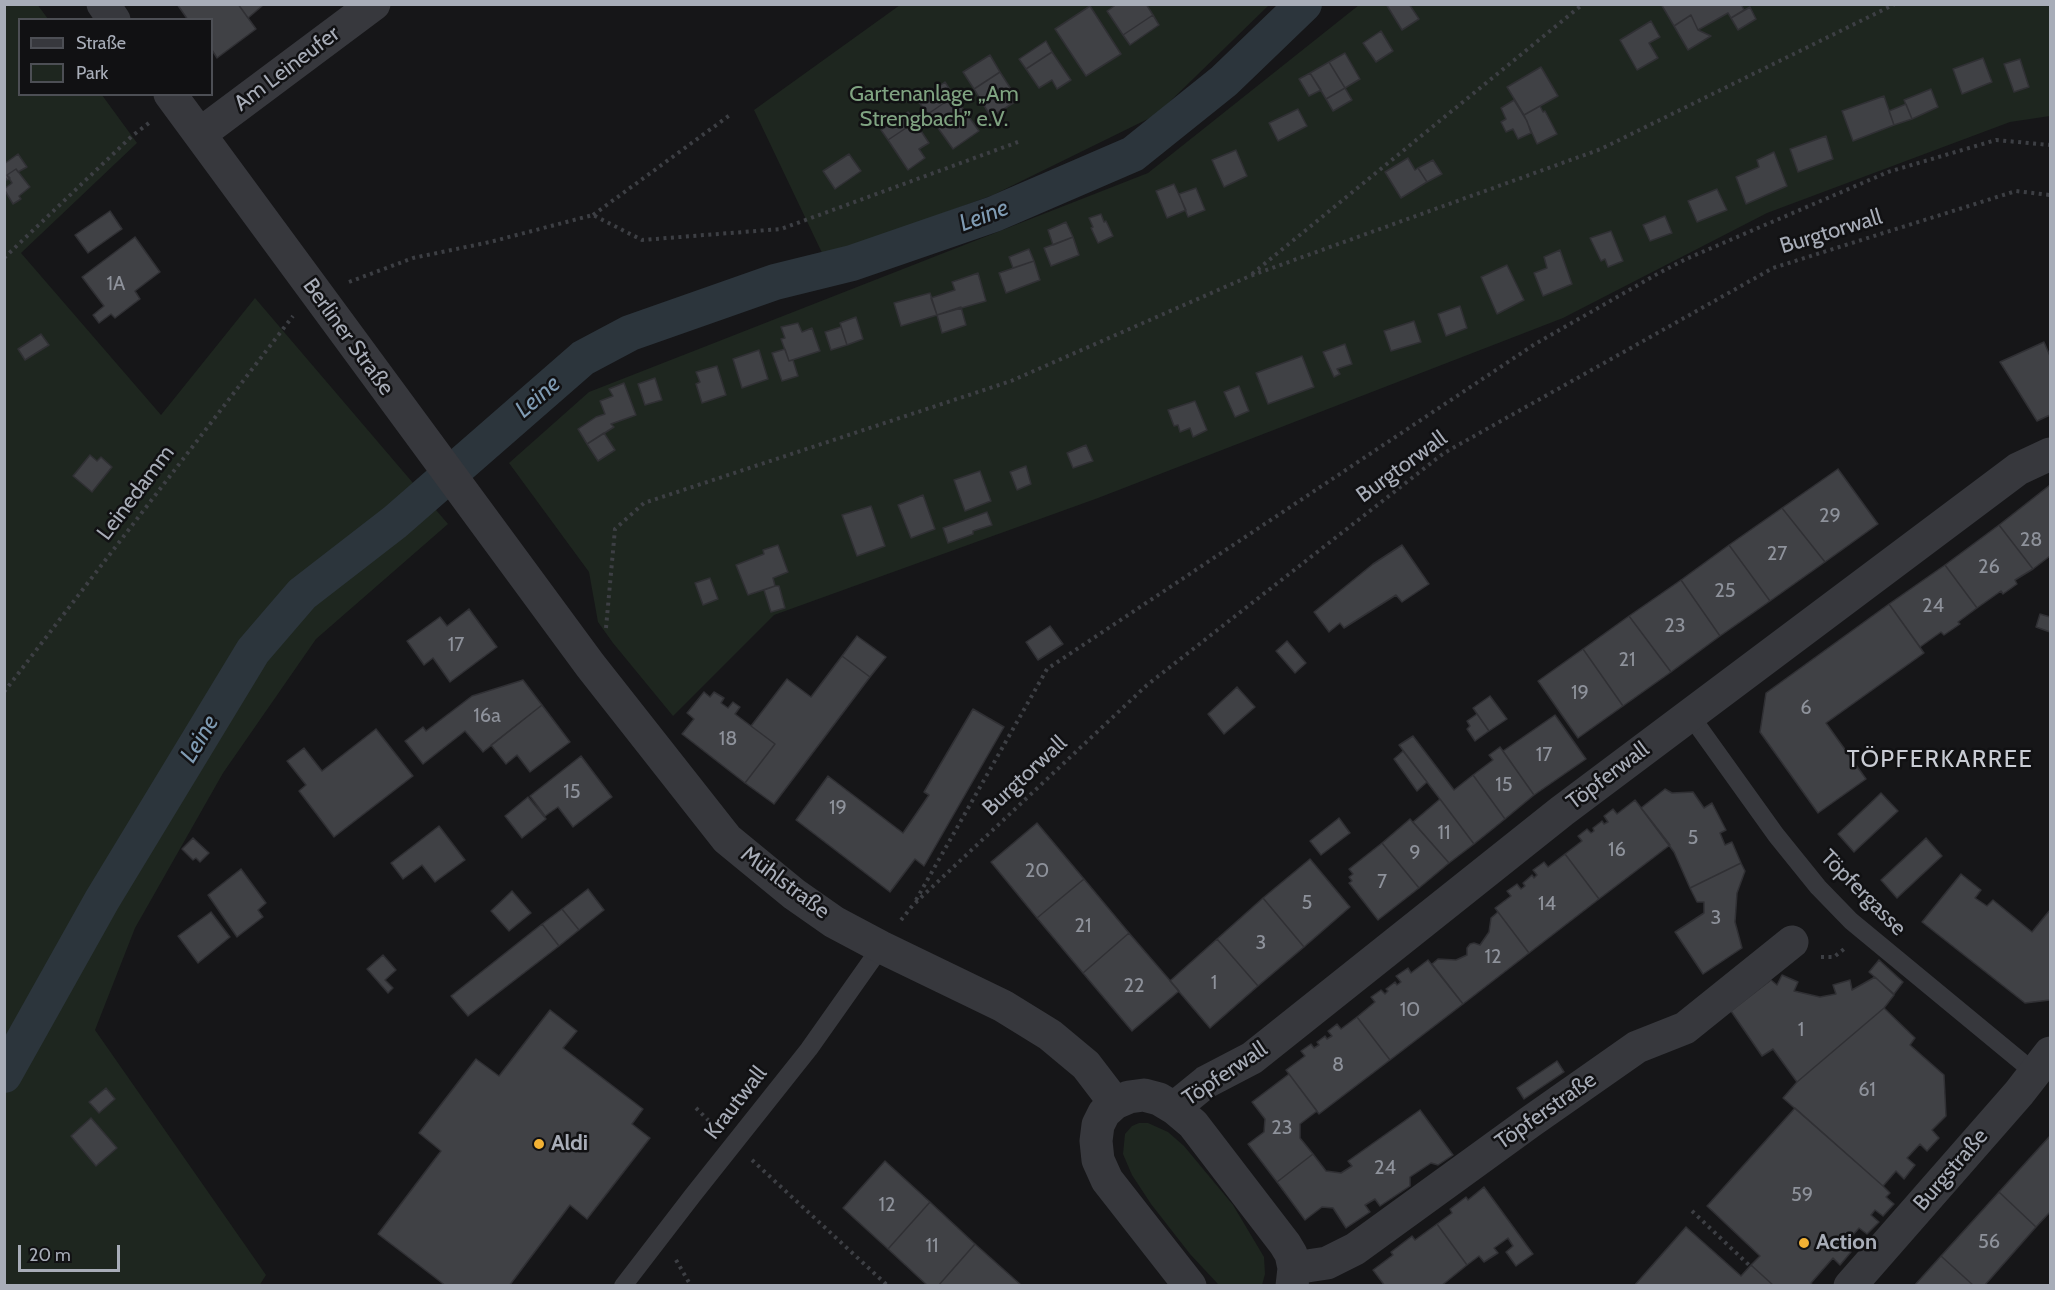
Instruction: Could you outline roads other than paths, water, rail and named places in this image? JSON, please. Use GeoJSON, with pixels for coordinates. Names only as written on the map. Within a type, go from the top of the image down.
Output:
{"type":"FeatureCollection","features":[{"type":"Feature","properties":{"kind":"street"},"geometry":{"type":"LineString","coordinates":[[103,4],[113,18]]}},
{"type":"Feature","properties":{"kind":"street","name":"Am Leineufer"},"geometry":{"type":"LineString","coordinates":[[200,134],[374,4]]}},
{"type":"Feature","properties":{"kind":"street","name":"Berliner Straße"},"geometry":{"type":"LineString","coordinates":[[173,98],[200,134],[308,309],[392,398],[526,579]]}},
{"type":"Feature","properties":{"kind":"street","name":"Töpferwall"},"geometry":{"type":"LineString","coordinates":[[1174,1108],[1206,1082],[1252,1058],[1562,811],[2018,469],[2050,454]]}},
{"type":"Feature","properties":{"kind":"street","name":"Mühlstraße"},"geometry":{"type":"LineString","coordinates":[[526,579],[590,665],[727,839],[794,894],[834,922],[1003,1006],[1050,1035],[1086,1065],[1115,1103]]}},
{"type":"Feature","properties":{"kind":"street","name":"Töpferstraße"},"geometry":{"type":"LineString","coordinates":[[1293,1277],[1355,1249],[1637,1047],[1685,1028],[1792,942]]}},
{"type":"Feature","properties":{"kind":"street","name":"Burgstraße"},"geometry":{"type":"LineString","coordinates":[[1850,1286],[2043,1063]]}},
{"type":"Feature","properties":{"kind":"street"},"geometry":{"type":"LineString","coordinates":[[1190,1286],[1107,1180],[1098,1160],[1096,1141],[1098,1125],[1104,1113],[1115,1103],[1129,1096],[1144,1095],[1159,1099],[1193,1124],[1285,1244],[1291,1254],[1293,1277]]}},
{"type":"Feature","properties":{"kind":"lane","name":"Töpfergasse"},"geometry":{"type":"LineString","coordinates":[[1690,715],[1776,836],[1818,887],[1864,932],[2043,1063]]}},
{"type":"Feature","properties":{"kind":"lane","name":"Krautwall"},"geometry":{"type":"LineString","coordinates":[[623,1286],[809,1049],[881,947]]}},
{"type":"Feature","properties":{"kind":"waterway","name":"Leine"},"geometry":{"type":"LineString","coordinates":[[4,1075],[102,900],[253,651],[302,594],[395,522],[583,358],[630,333],[775,282],[852,263],[994,214],[1133,154],[1224,81],[1304,4]]}},
{"type":"Feature","properties":{"kind":"place","name":"Aldi"},"geometry":{"type":"Point","coordinates":[539,1144]}},
{"type":"Feature","properties":{"kind":"place","name":"Action"},"geometry":{"type":"Point","coordinates":[1804,1243]}},
{"type":"Feature","properties":{"kind":"district","name":"TÖPFERKARREE"},"geometry":{"type":"Point","coordinates":[1940,760]}},
{"type":"Feature","properties":{"kind":"park label","name":"Gartenanlage „Am Strengbach” e.V."},"geometry":{"type":"Point","coordinates":[934,108]}}]}
